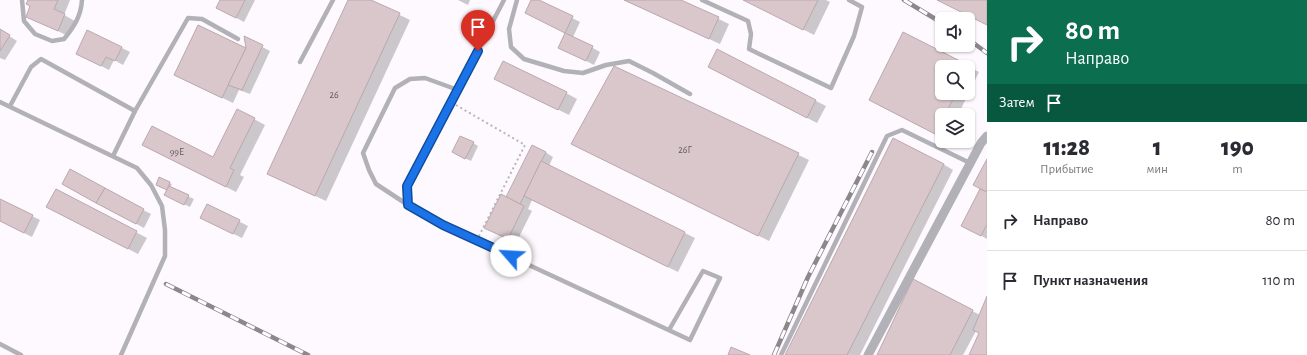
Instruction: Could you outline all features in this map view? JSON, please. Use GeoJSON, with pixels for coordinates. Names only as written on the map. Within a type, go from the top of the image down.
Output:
{"type":"FeatureCollection","features":[{"type":"Feature","properties":{"kind":"street"},"geometry":{"type":"LineString","coordinates":[[868,355],[970,163],[981,143],[987,136]]}},
{"type":"Feature","properties":{"kind":"lane"},"geometry":{"type":"LineString","coordinates":[[22,0],[24,21],[35,34],[52,41],[64,39],[78,22],[82,8],[82,0]]}},
{"type":"Feature","properties":{"kind":"lane"},"geometry":{"type":"LineString","coordinates":[[300,62],[333,0]]}},
{"type":"Feature","properties":{"kind":"lane"},"geometry":{"type":"LineString","coordinates":[[408,205],[407,186],[504,0]]}},
{"type":"Feature","properties":{"kind":"lane"},"geometry":{"type":"LineString","coordinates":[[517,0],[509,29],[511,46],[524,59],[564,71],[583,73],[606,65],[629,61],[653,72],[690,94]]}},
{"type":"Feature","properties":{"kind":"lane"},"geometry":{"type":"LineString","coordinates":[[702,0],[748,21],[751,34],[749,49],[831,88],[854,36],[862,7],[849,0]]}},
{"type":"Feature","properties":{"kind":"lane"},"geometry":{"type":"LineString","coordinates":[[113,156],[135,111],[188,18],[202,19],[238,39]]}},
{"type":"Feature","properties":{"kind":"lane"},"geometry":{"type":"LineString","coordinates":[[10,106],[31,67],[41,59],[135,111]]}},
{"type":"Feature","properties":{"kind":"lane"},"geometry":{"type":"LineString","coordinates":[[458,90],[425,78],[410,79],[395,88],[363,153],[376,184],[408,205],[443,225],[690,340],[720,278],[703,271],[669,330]]}},
{"type":"Feature","properties":{"kind":"lane"},"geometry":{"type":"LineString","coordinates":[[0,102],[137,168],[151,185],[162,206],[165,230],[165,256],[120,355]]}},
{"type":"Feature","properties":{"kind":"lane"},"geometry":{"type":"LineString","coordinates":[[781,355],[887,136],[902,130],[970,163]]}},
{"type":"Feature","properties":{"kind":"lane"},"geometry":{"type":"LineString","coordinates":[[0,344],[21,355]]}},
{"type":"Feature","properties":{"kind":"path"},"geometry":{"type":"LineString","coordinates":[[452,102],[525,145],[477,240]]}},
{"type":"Feature","properties":{"kind":"building"},"geometry":{"type":"Polygon","coordinates":[[[28,0],[58,0],[54,9],[65,14],[58,31],[26,17],[30,6],[26,4],[28,0]]]}},
{"type":"Feature","properties":{"kind":"building"},"geometry":{"type":"Polygon","coordinates":[[[220,0],[245,0],[236,18],[216,8],[220,0]]]}},
{"type":"Feature","properties":{"kind":"building"},"geometry":{"type":"Polygon","coordinates":[[[348,0],[371,0],[400,13],[315,196],[267,174],[348,0]]]}},
{"type":"Feature","properties":{"kind":"building"},"geometry":{"type":"Polygon","coordinates":[[[531,0],[539,0],[573,16],[565,33],[525,13],[531,0]]]}},
{"type":"Feature","properties":{"kind":"building"},"geometry":{"type":"Polygon","coordinates":[[[624,0],[681,0],[719,17],[709,39],[624,0]]]}},
{"type":"Feature","properties":{"kind":"building"},"geometry":{"type":"Polygon","coordinates":[[[743,0],[818,0],[803,30],[743,0]]]}},
{"type":"Feature","properties":{"kind":"building"},"geometry":{"type":"Polygon","coordinates":[[[937,0],[987,0],[987,25],[975,19],[975,12],[961,12],[937,0]]]}},
{"type":"Feature","properties":{"kind":"building"},"geometry":{"type":"Polygon","coordinates":[[[198,25],[246,48],[222,98],[174,75],[198,25]]]}},
{"type":"Feature","properties":{"kind":"building"},"geometry":{"type":"Polygon","coordinates":[[[0,29],[10,35],[0,51],[0,29]]]}},
{"type":"Feature","properties":{"kind":"building"},"geometry":{"type":"Polygon","coordinates":[[[87,30],[122,47],[115,61],[106,57],[101,66],[76,54],[87,30]]]}},
{"type":"Feature","properties":{"kind":"building"},"geometry":{"type":"Polygon","coordinates":[[[903,32],[935,48],[935,52],[942,52],[958,60],[935,60],[935,100],[952,100],[948,108],[935,108],[935,134],[869,100],[903,32]]]}},
{"type":"Feature","properties":{"kind":"building"},"geometry":{"type":"Polygon","coordinates":[[[565,33],[593,46],[586,61],[558,48],[565,33]]]}},
{"type":"Feature","properties":{"kind":"building"},"geometry":{"type":"Polygon","coordinates":[[[244,36],[263,45],[242,90],[228,85],[246,48],[244,36]]]}},
{"type":"Feature","properties":{"kind":"building"},"geometry":{"type":"Polygon","coordinates":[[[717,49],[816,100],[807,118],[708,67],[717,49]]]}},
{"type":"Feature","properties":{"kind":"building"},"geometry":{"type":"Polygon","coordinates":[[[503,61],[567,92],[558,110],[494,79],[503,61]]]}},
{"type":"Feature","properties":{"kind":"building"},"geometry":{"type":"Polygon","coordinates":[[[614,66],[799,153],[758,236],[571,144],[614,66]]]}},
{"type":"Feature","properties":{"kind":"building"},"geometry":{"type":"Polygon","coordinates":[[[237,109],[255,118],[230,168],[234,170],[226,187],[142,145],[152,126],[213,157],[237,109]]]}},
{"type":"Feature","properties":{"kind":"building"},"geometry":{"type":"Polygon","coordinates":[[[460,136],[474,142],[465,159],[452,152],[460,136]]]}},
{"type":"Feature","properties":{"kind":"building"},"geometry":{"type":"Polygon","coordinates":[[[893,138],[944,164],[847,355],[785,355],[893,138]]]}},
{"type":"Feature","properties":{"kind":"building"},"geometry":{"type":"Polygon","coordinates":[[[532,145],[546,152],[520,204],[506,197],[532,145]]]}},
{"type":"Feature","properties":{"kind":"building"},"geometry":{"type":"Polygon","coordinates":[[[987,159],[987,192],[973,185],[987,159]]]}},
{"type":"Feature","properties":{"kind":"building"},"geometry":{"type":"Polygon","coordinates":[[[541,161],[685,232],[668,267],[524,196],[541,161]]]}},
{"type":"Feature","properties":{"kind":"building"},"geometry":{"type":"Polygon","coordinates":[[[70,169],[105,188],[96,203],[62,184],[70,169]]]}},
{"type":"Feature","properties":{"kind":"building"},"geometry":{"type":"Polygon","coordinates":[[[159,177],[170,182],[167,190],[156,185],[159,177]]]}},
{"type":"Feature","properties":{"kind":"building"},"geometry":{"type":"Polygon","coordinates":[[[169,186],[189,195],[184,205],[164,195],[169,186]]]}},
{"type":"Feature","properties":{"kind":"building"},"geometry":{"type":"Polygon","coordinates":[[[105,188],[144,209],[136,224],[96,203],[105,188]]]}},
{"type":"Feature","properties":{"kind":"building"},"geometry":{"type":"Polygon","coordinates":[[[56,189],[137,231],[128,249],[46,207],[56,189]]]}},
{"type":"Feature","properties":{"kind":"building"},"geometry":{"type":"Polygon","coordinates":[[[980,189],[987,192],[987,224],[981,236],[961,226],[980,189]]]}},
{"type":"Feature","properties":{"kind":"building"},"geometry":{"type":"Polygon","coordinates":[[[501,194],[524,206],[508,239],[484,228],[501,194]]]}},
{"type":"Feature","properties":{"kind":"building"},"geometry":{"type":"Polygon","coordinates":[[[0,199],[33,215],[24,233],[0,221],[0,199]]]}},
{"type":"Feature","properties":{"kind":"building"},"geometry":{"type":"Polygon","coordinates":[[[207,204],[240,220],[233,234],[200,218],[207,204]]]}},
{"type":"Feature","properties":{"kind":"building"},"geometry":{"type":"Polygon","coordinates":[[[913,279],[973,310],[950,355],[877,355],[913,279]]]}},
{"type":"Feature","properties":{"kind":"building"},"geometry":{"type":"Polygon","coordinates":[[[987,296],[987,355],[969,355],[979,333],[973,330],[987,296]]]}},
{"type":"Feature","properties":{"kind":"building"},"geometry":{"type":"Polygon","coordinates":[[[731,347],[750,355],[728,355],[731,347]]]}},
{"type":"Feature","properties":{"kind":"railway"},"geometry":{"type":"LineString","coordinates":[[904,0],[935,19]]}},
{"type":"Feature","properties":{"kind":"railway"},"geometry":{"type":"LineString","coordinates":[[975,44],[987,53]]}},
{"type":"Feature","properties":{"kind":"railway"},"geometry":{"type":"LineString","coordinates":[[774,355],[808,277],[872,152]]}},
{"type":"Feature","properties":{"kind":"railway"},"geometry":{"type":"LineString","coordinates":[[166,284],[308,355]]}},
{"type":"Feature","properties":{"kind":"route"},"geometry":{"type":"LineString","coordinates":[[478,51],[407,186],[408,205],[443,225],[511,256]]}}]}
